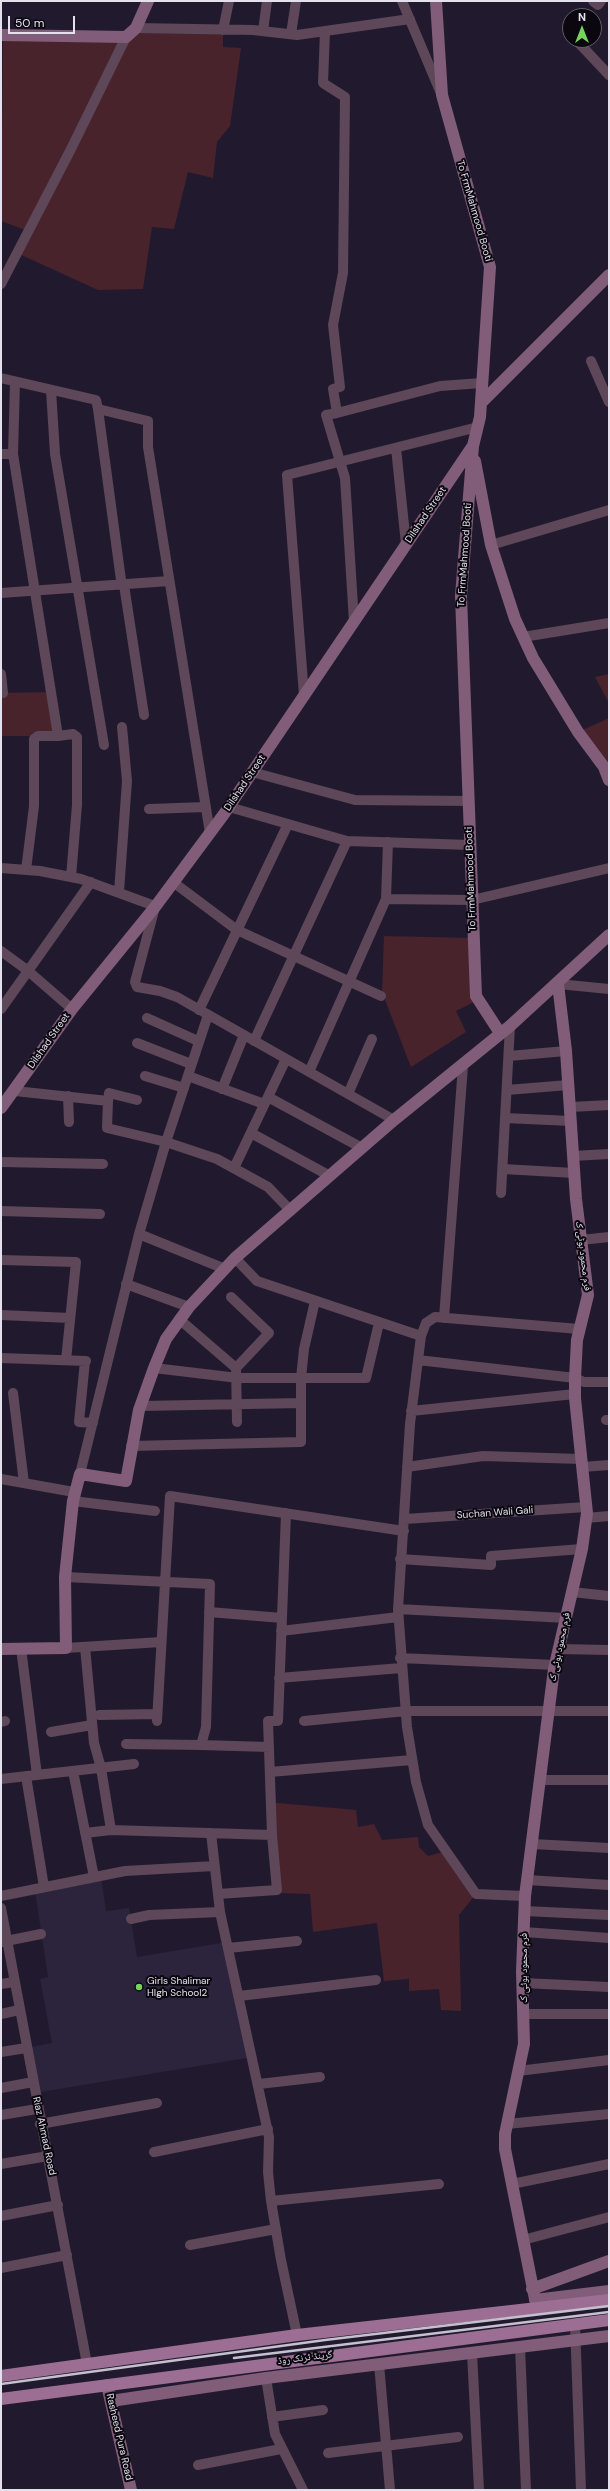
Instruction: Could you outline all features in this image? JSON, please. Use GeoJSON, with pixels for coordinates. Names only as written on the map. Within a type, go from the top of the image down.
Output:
{"type":"FeatureCollection","features":[{"type":"Feature","properties":{"kind":"main road"},"geometry":{"type":"LineString","coordinates":[[1,2376],[297,2335],[535,2299],[609,2300]]}},
{"type":"Feature","properties":{"kind":"main road","name":"گرینڈ ٹرنک روڈ"},"geometry":{"type":"LineString","coordinates":[[1,2399],[609,2320]]}},
{"type":"Feature","properties":{"kind":"street"},"geometry":{"type":"LineString","coordinates":[[1,284],[75,142],[126,37],[136,28],[148,1]]}},
{"type":"Feature","properties":{"kind":"street"},"geometry":{"type":"LineString","coordinates":[[223,30],[229,1]]}},
{"type":"Feature","properties":{"kind":"street"},"geometry":{"type":"LineString","coordinates":[[263,31],[267,1]]}},
{"type":"Feature","properties":{"kind":"street"},"geometry":{"type":"LineString","coordinates":[[291,34],[296,1]]}},
{"type":"Feature","properties":{"kind":"street"},"geometry":{"type":"LineString","coordinates":[[402,1],[442,95]]}},
{"type":"Feature","properties":{"kind":"street","name":"To FrmMahmood Booti"},"geometry":{"type":"LineString","coordinates":[[436,1],[442,95],[490,267],[481,403],[478,427],[473,446],[460,596],[476,996],[500,1033]]}},
{"type":"Feature","properties":{"kind":"street"},"geometry":{"type":"LineString","coordinates":[[593,1],[598,5],[601,1]]}},
{"type":"Feature","properties":{"kind":"street"},"geometry":{"type":"LineString","coordinates":[[136,28],[263,31],[291,34],[325,31],[410,19]]}},
{"type":"Feature","properties":{"kind":"street"},"geometry":{"type":"LineString","coordinates":[[325,31],[323,83],[345,97],[343,273],[333,325],[340,387],[333,389],[338,413]]}},
{"type":"Feature","properties":{"kind":"street"},"geometry":{"type":"LineString","coordinates":[[1,35],[126,37]]}},
{"type":"Feature","properties":{"kind":"street"},"geometry":{"type":"LineString","coordinates":[[584,48],[608,73]]}},
{"type":"Feature","properties":{"kind":"street"},"geometry":{"type":"LineString","coordinates":[[481,403],[609,275]]}},
{"type":"Feature","properties":{"kind":"street"},"geometry":{"type":"LineString","coordinates":[[591,361],[609,402]]}},
{"type":"Feature","properties":{"kind":"street"},"geometry":{"type":"LineString","coordinates":[[1,378],[96,400],[121,580],[124,585],[144,715]]}},
{"type":"Feature","properties":{"kind":"street"},"geometry":{"type":"LineString","coordinates":[[15,382],[13,454],[58,736]]}},
{"type":"Feature","properties":{"kind":"street"},"geometry":{"type":"LineString","coordinates":[[354,622],[345,478],[326,415],[440,386],[482,383]]}},
{"type":"Feature","properties":{"kind":"street"},"geometry":{"type":"LineString","coordinates":[[51,390],[55,454],[79,588],[104,745]]}},
{"type":"Feature","properties":{"kind":"street"},"geometry":{"type":"LineString","coordinates":[[98,409],[148,421],[148,447],[210,833]]}},
{"type":"Feature","properties":{"kind":"street"},"geometry":{"type":"LineString","coordinates":[[304,695],[287,475],[478,427]]}},
{"type":"Feature","properties":{"kind":"street"},"geometry":{"type":"LineString","coordinates":[[473,446],[491,545],[523,637],[532,658],[578,732],[604,767],[609,780]]}},
{"type":"Feature","properties":{"kind":"street","name":"Dilshad Street"},"geometry":{"type":"LineString","coordinates":[[1,1108],[15,1091],[72,1009],[155,907],[229,807],[473,446]]}},
{"type":"Feature","properties":{"kind":"street"},"geometry":{"type":"LineString","coordinates":[[396,448],[406,544]]}},
{"type":"Feature","properties":{"kind":"street"},"geometry":{"type":"LineString","coordinates":[[1,454],[13,454]]}},
{"type":"Feature","properties":{"kind":"street"},"geometry":{"type":"LineString","coordinates":[[491,545],[609,510]]}},
{"type":"Feature","properties":{"kind":"street"},"geometry":{"type":"LineString","coordinates":[[1,593],[169,582]]}},
{"type":"Feature","properties":{"kind":"street"},"geometry":{"type":"LineString","coordinates":[[523,637],[609,623]]}},
{"type":"Feature","properties":{"kind":"street"},"geometry":{"type":"LineString","coordinates":[[1,674],[3,693]]}},
{"type":"Feature","properties":{"kind":"street"},"geometry":{"type":"LineString","coordinates":[[119,892],[128,781],[122,727]]}},
{"type":"Feature","properties":{"kind":"street"},"geometry":{"type":"LineString","coordinates":[[26,870],[34,806],[34,740],[38,736],[73,734],[76,737],[77,806],[71,877]]}},
{"type":"Feature","properties":{"kind":"street"},"geometry":{"type":"LineString","coordinates":[[252,772],[355,800],[468,801]]}},
{"type":"Feature","properties":{"kind":"street"},"geometry":{"type":"LineString","coordinates":[[149,810],[206,807]]}},
{"type":"Feature","properties":{"kind":"street"},"geometry":{"type":"LineString","coordinates":[[229,807],[347,841],[470,845]]}},
{"type":"Feature","properties":{"kind":"street"},"geometry":{"type":"LineString","coordinates":[[66,1648],[65,1577],[74,1497],[139,1234],[166,1142],[188,1076],[198,1041],[204,1012],[238,930],[288,824]]}},
{"type":"Feature","properties":{"kind":"street"},"geometry":{"type":"LineString","coordinates":[[254,1041],[347,841]]}},
{"type":"Feature","properties":{"kind":"street"},"geometry":{"type":"LineString","coordinates":[[309,1072],[386,899],[388,842]]}},
{"type":"Feature","properties":{"kind":"street"},"geometry":{"type":"LineString","coordinates":[[1,868],[26,870],[92,882],[155,907],[135,985],[137,988],[160,991],[177,997],[394,1120]]}},
{"type":"Feature","properties":{"kind":"street"},"geometry":{"type":"LineString","coordinates":[[386,899],[472,900],[609,868]]}},
{"type":"Feature","properties":{"kind":"street"},"geometry":{"type":"LineString","coordinates":[[1,1009],[92,882]]}},
{"type":"Feature","properties":{"kind":"street"},"geometry":{"type":"LineString","coordinates":[[173,882],[238,930],[293,957],[381,996]]}},
{"type":"Feature","properties":{"kind":"street"},"geometry":{"type":"LineString","coordinates":[[80,1474],[126,1481],[131,1446],[140,1406],[166,1339],[189,1307],[235,1258],[291,1211],[394,1120],[463,1066],[510,1026],[558,984],[609,935]]}},
{"type":"Feature","properties":{"kind":"street"},"geometry":{"type":"LineString","coordinates":[[1,951],[28,970],[72,1009]]}},
{"type":"Feature","properties":{"kind":"street"},"geometry":{"type":"LineString","coordinates":[[558,984],[609,989]]}},
{"type":"Feature","properties":{"kind":"street","name":"فرم محمود بوٹی ک"},"geometry":{"type":"LineString","coordinates":[[535,2299],[505,2149],[507,2124],[524,2044],[523,1983],[525,1896],[548,1712],[555,1665],[582,1549],[586,1512],[575,1394],[575,1378],[579,1330],[588,1295],[574,1173],[566,1051],[558,984]]}},
{"type":"Feature","properties":{"kind":"street"},"geometry":{"type":"LineString","coordinates":[[148,1018],[198,1041]]}},
{"type":"Feature","properties":{"kind":"street"},"geometry":{"type":"LineString","coordinates":[[501,1193],[510,1026]]}},
{"type":"Feature","properties":{"kind":"street"},"geometry":{"type":"LineString","coordinates":[[222,1089],[244,1035]]}},
{"type":"Feature","properties":{"kind":"street"},"geometry":{"type":"LineString","coordinates":[[348,1094],[372,1038]]}},
{"type":"Feature","properties":{"kind":"street"},"geometry":{"type":"LineString","coordinates":[[137,1043],[191,1064]]}},
{"type":"Feature","properties":{"kind":"street"},"geometry":{"type":"LineString","coordinates":[[509,1056],[566,1051]]}},
{"type":"Feature","properties":{"kind":"street"},"geometry":{"type":"LineString","coordinates":[[234,1168],[286,1059]]}},
{"type":"Feature","properties":{"kind":"street"},"geometry":{"type":"LineString","coordinates":[[444,1318],[463,1066]]}},
{"type":"Feature","properties":{"kind":"street"},"geometry":{"type":"LineString","coordinates":[[145,1076],[184,1088]]}},
{"type":"Feature","properties":{"kind":"street"},"geometry":{"type":"LineString","coordinates":[[188,1076],[222,1089],[266,1101],[362,1148]]}},
{"type":"Feature","properties":{"kind":"street"},"geometry":{"type":"LineString","coordinates":[[507,1090],[568,1086]]}},
{"type":"Feature","properties":{"kind":"street"},"geometry":{"type":"LineString","coordinates":[[15,1091],[108,1101]]}},
{"type":"Feature","properties":{"kind":"street"},"geometry":{"type":"LineString","coordinates":[[137,1100],[109,1093],[107,1128],[166,1142],[217,1159],[268,1187],[291,1211]]}},
{"type":"Feature","properties":{"kind":"street"},"geometry":{"type":"LineString","coordinates":[[68,1096],[69,1122]]}},
{"type":"Feature","properties":{"kind":"street"},"geometry":{"type":"LineString","coordinates":[[570,1107],[609,1105]]}},
{"type":"Feature","properties":{"kind":"street"},"geometry":{"type":"LineString","coordinates":[[505,1118],[570,1121]]}},
{"type":"Feature","properties":{"kind":"street"},"geometry":{"type":"LineString","coordinates":[[251,1133],[330,1176]]}},
{"type":"Feature","properties":{"kind":"street"},"geometry":{"type":"LineString","coordinates":[[573,1156],[609,1154]]}},
{"type":"Feature","properties":{"kind":"street"},"geometry":{"type":"LineString","coordinates":[[1,1162],[103,1164]]}},
{"type":"Feature","properties":{"kind":"street"},"geometry":{"type":"LineString","coordinates":[[503,1168],[574,1173]]}},
{"type":"Feature","properties":{"kind":"street"},"geometry":{"type":"LineString","coordinates":[[1,1212],[100,1214]]}},
{"type":"Feature","properties":{"kind":"street"},"geometry":{"type":"LineString","coordinates":[[139,1234],[225,1269]]}},
{"type":"Feature","properties":{"kind":"street"},"geometry":{"type":"LineString","coordinates":[[581,1240],[609,1237]]}},
{"type":"Feature","properties":{"kind":"street"},"geometry":{"type":"LineString","coordinates":[[235,1258],[257,1281],[379,1323],[422,1336]]}},
{"type":"Feature","properties":{"kind":"street"},"geometry":{"type":"LineString","coordinates":[[1,1260],[76,1262],[66,1360]]}},
{"type":"Feature","properties":{"kind":"street"},"geometry":{"type":"LineString","coordinates":[[126,1284],[189,1307]]}},
{"type":"Feature","properties":{"kind":"street"},"geometry":{"type":"LineString","coordinates":[[230,1298],[269,1333],[237,1373],[237,1422]]}},
{"type":"Feature","properties":{"kind":"street"},"geometry":{"type":"LineString","coordinates":[[131,1446],[301,1442],[301,1378],[304,1349],[315,1301]]}},
{"type":"Feature","properties":{"kind":"street"},"geometry":{"type":"LineString","coordinates":[[1,1315],[70,1318]]}},
{"type":"Feature","properties":{"kind":"street"},"geometry":{"type":"LineString","coordinates":[[525,1896],[476,1894],[428,1825],[416,1782],[406,1711],[398,1613],[400,1559],[405,1519],[411,1411],[422,1336],[426,1323],[435,1317],[579,1330]]}},
{"type":"Feature","properties":{"kind":"street"},"geometry":{"type":"LineString","coordinates":[[179,1319],[237,1373]]}},
{"type":"Feature","properties":{"kind":"street"},"geometry":{"type":"LineString","coordinates":[[154,1368],[301,1378],[366,1378],[379,1323]]}},
{"type":"Feature","properties":{"kind":"street"},"geometry":{"type":"LineString","coordinates":[[1,1358],[85,1362],[79,1422],[93,1423]]}},
{"type":"Feature","properties":{"kind":"street"},"geometry":{"type":"LineString","coordinates":[[418,1360],[575,1378],[584,1382],[609,1382]]}},
{"type":"Feature","properties":{"kind":"street"},"geometry":{"type":"LineString","coordinates":[[13,1393],[24,1483]]}},
{"type":"Feature","properties":{"kind":"street"},"geometry":{"type":"LineString","coordinates":[[411,1411],[575,1394]]}},
{"type":"Feature","properties":{"kind":"street"},"geometry":{"type":"LineString","coordinates":[[140,1406],[301,1403]]}},
{"type":"Feature","properties":{"kind":"street"},"geometry":{"type":"LineString","coordinates":[[407,1467],[483,1456],[609,1465]]}},
{"type":"Feature","properties":{"kind":"street"},"geometry":{"type":"LineString","coordinates":[[1,1479],[24,1483],[74,1497],[155,1511]]}},
{"type":"Feature","properties":{"kind":"street"},"geometry":{"type":"LineString","coordinates":[[99,1715],[157,1718],[170,1496],[404,1531]]}},
{"type":"Feature","properties":{"kind":"street","name":"Suchan Wali Gali"},"geometry":{"type":"LineString","coordinates":[[405,1519],[586,1512],[609,1516]]}},
{"type":"Feature","properties":{"kind":"street"},"geometry":{"type":"LineString","coordinates":[[218,1894],[276,1890],[272,1835],[268,1721],[278,1721],[286,1513]]}},
{"type":"Feature","properties":{"kind":"street"},"geometry":{"type":"LineString","coordinates":[[400,1559],[491,1565],[491,1556],[582,1549]]}},
{"type":"Feature","properties":{"kind":"street"},"geometry":{"type":"LineString","coordinates":[[65,1577],[210,1584],[206,1727],[202,1745]]}},
{"type":"Feature","properties":{"kind":"street"},"geometry":{"type":"LineString","coordinates":[[572,1592],[609,1596]]}},
{"type":"Feature","properties":{"kind":"street"},"geometry":{"type":"LineString","coordinates":[[209,1612],[282,1618]]}},
{"type":"Feature","properties":{"kind":"street"},"geometry":{"type":"LineString","coordinates":[[282,1631],[398,1613],[566,1618]]}},
{"type":"Feature","properties":{"kind":"street"},"geometry":{"type":"LineString","coordinates":[[1,1649],[66,1648],[161,1642]]}},
{"type":"Feature","properties":{"kind":"street"},"geometry":{"type":"LineString","coordinates":[[85,1647],[94,1743],[101,1768],[111,1830]]}},
{"type":"Feature","properties":{"kind":"street"},"geometry":{"type":"LineString","coordinates":[[21,1648],[32,1775],[44,1887]]}},
{"type":"Feature","properties":{"kind":"street"},"geometry":{"type":"LineString","coordinates":[[559,1649],[609,1650]]}},
{"type":"Feature","properties":{"kind":"street"},"geometry":{"type":"LineString","coordinates":[[279,1678],[401,1663],[555,1665]]}},
{"type":"Feature","properties":{"kind":"street"},"geometry":{"type":"LineString","coordinates":[[304,1721],[406,1711],[609,1711]]}},
{"type":"Feature","properties":{"kind":"street"},"geometry":{"type":"LineString","coordinates":[[51,1732],[92,1725]]}},
{"type":"Feature","properties":{"kind":"street"},"geometry":{"type":"LineString","coordinates":[[126,1744],[269,1747]]}},
{"type":"Feature","properties":{"kind":"street"},"geometry":{"type":"LineString","coordinates":[[270,1772],[412,1760]]}},
{"type":"Feature","properties":{"kind":"street"},"geometry":{"type":"LineString","coordinates":[[1,1779],[134,1764]]}},
{"type":"Feature","properties":{"kind":"street"},"geometry":{"type":"LineString","coordinates":[[74,1771],[94,1877]]}},
{"type":"Feature","properties":{"kind":"street"},"geometry":{"type":"LineString","coordinates":[[540,1780],[609,1780]]}},
{"type":"Feature","properties":{"kind":"street"},"geometry":{"type":"LineString","coordinates":[[85,1834],[111,1830],[272,1835]]}},
{"type":"Feature","properties":{"kind":"street"},"geometry":{"type":"LineString","coordinates":[[211,1834],[220,1912],[268,2129],[268,2172],[271,2201],[297,2335]]}},
{"type":"Feature","properties":{"kind":"street"},"geometry":{"type":"LineString","coordinates":[[532,1844],[609,1848]]}},
{"type":"Feature","properties":{"kind":"street"},"geometry":{"type":"LineString","coordinates":[[1,1896],[125,1871],[214,1866]]}},
{"type":"Feature","properties":{"kind":"street"},"geometry":{"type":"LineString","coordinates":[[527,1880],[609,1885]]}},
{"type":"Feature","properties":{"kind":"street","name":"Riaz Ahmad Road"},"geometry":{"type":"LineString","coordinates":[[1,1908],[4,1941],[20,2010],[40,2124],[58,2205],[87,2364]]}},
{"type":"Feature","properties":{"kind":"street"},"geometry":{"type":"LineString","coordinates":[[525,1911],[609,1915]]}},
{"type":"Feature","properties":{"kind":"street"},"geometry":{"type":"LineString","coordinates":[[130,1919],[149,1915],[220,1912]]}},
{"type":"Feature","properties":{"kind":"street"},"geometry":{"type":"LineString","coordinates":[[524,1932],[609,1938]]}},
{"type":"Feature","properties":{"kind":"street"},"geometry":{"type":"LineString","coordinates":[[4,1941],[41,1934]]}},
{"type":"Feature","properties":{"kind":"street"},"geometry":{"type":"LineString","coordinates":[[228,1948],[297,1940]]}},
{"type":"Feature","properties":{"kind":"street"},"geometry":{"type":"LineString","coordinates":[[239,1996],[376,1980]]}},
{"type":"Feature","properties":{"kind":"street"},"geometry":{"type":"LineString","coordinates":[[1,1984],[14,1982]]}},
{"type":"Feature","properties":{"kind":"street"},"geometry":{"type":"LineString","coordinates":[[523,1983],[609,1987]]}},
{"type":"Feature","properties":{"kind":"street"},"geometry":{"type":"LineString","coordinates":[[1,2014],[20,2010]]}},
{"type":"Feature","properties":{"kind":"street"},"geometry":{"type":"LineString","coordinates":[[524,2014],[609,2014]]}},
{"type":"Feature","properties":{"kind":"street"},"geometry":{"type":"LineString","coordinates":[[1,2052],[26,2048]]}},
{"type":"Feature","properties":{"kind":"street"},"geometry":{"type":"LineString","coordinates":[[518,2071],[609,2060]]}},
{"type":"Feature","properties":{"kind":"street"},"geometry":{"type":"LineString","coordinates":[[259,2084],[320,2077]]}},
{"type":"Feature","properties":{"kind":"street"},"geometry":{"type":"LineString","coordinates":[[1,2088],[33,2082]]}},
{"type":"Feature","properties":{"kind":"street"},"geometry":{"type":"LineString","coordinates":[[40,2124],[157,2103]]}},
{"type":"Feature","properties":{"kind":"street"},"geometry":{"type":"LineString","coordinates":[[1,2115],[38,2109]]}},
{"type":"Feature","properties":{"kind":"street"},"geometry":{"type":"LineString","coordinates":[[507,2124],[609,2114]]}},
{"type":"Feature","properties":{"kind":"street"},"geometry":{"type":"LineString","coordinates":[[154,2152],[268,2129]]}},
{"type":"Feature","properties":{"kind":"street"},"geometry":{"type":"LineString","coordinates":[[1,2164],[48,2156]]}},
{"type":"Feature","properties":{"kind":"street"},"geometry":{"type":"LineString","coordinates":[[512,2184],[609,2164]]}},
{"type":"Feature","properties":{"kind":"street"},"geometry":{"type":"LineString","coordinates":[[271,2201],[439,2184]]}},
{"type":"Feature","properties":{"kind":"street"},"geometry":{"type":"LineString","coordinates":[[1,2216],[58,2205]]}},
{"type":"Feature","properties":{"kind":"street"},"geometry":{"type":"LineString","coordinates":[[523,2240],[609,2217]]}},
{"type":"Feature","properties":{"kind":"street"},"geometry":{"type":"LineString","coordinates":[[190,2245],[276,2229]]}},
{"type":"Feature","properties":{"kind":"street"},"geometry":{"type":"LineString","coordinates":[[1,2268],[67,2255]]}},
{"type":"Feature","properties":{"kind":"street"},"geometry":{"type":"LineString","coordinates":[[535,2299],[609,2261]]}},
{"type":"Feature","properties":{"kind":"street"},"geometry":{"type":"LineString","coordinates":[[535,2299],[609,2291]]}},
{"type":"Feature","properties":{"kind":"street"},"geometry":{"type":"LineString","coordinates":[[575,2324],[581,2490]]}},
{"type":"Feature","properties":{"kind":"street"},"geometry":{"type":"LineString","coordinates":[[111,2401],[266,2378],[609,2336]]}},
{"type":"Feature","properties":{"kind":"street"},"geometry":{"type":"LineString","coordinates":[[520,2347],[526,2490]]}},
{"type":"Feature","properties":{"kind":"street"},"geometry":{"type":"LineString","coordinates":[[472,2353],[479,2490]]}},
{"type":"Feature","properties":{"kind":"street"},"geometry":{"type":"LineString","coordinates":[[379,2364],[390,2490]]}},
{"type":"Feature","properties":{"kind":"street"},"geometry":{"type":"LineString","coordinates":[[266,2378],[275,2434],[304,2490]]}},
{"type":"Feature","properties":{"kind":"street","name":"Rasheed Pura Road"},"geometry":{"type":"LineString","coordinates":[[107,2385],[131,2490]]}},
{"type":"Feature","properties":{"kind":"street"},"geometry":{"type":"LineString","coordinates":[[272,2417],[323,2410]]}},
{"type":"Feature","properties":{"kind":"street"},"geometry":{"type":"LineString","coordinates":[[328,2452],[458,2437]]}},
{"type":"Feature","properties":{"kind":"street"},"geometry":{"type":"LineString","coordinates":[[198,2465],[281,2448]]}},
{"type":"Feature","properties":{"kind":"shaded area"},"geometry":{"type":"Polygon","coordinates":[[[137,29],[223,30],[223,47],[241,48],[230,126],[217,142],[213,178],[188,172],[174,229],[152,227],[143,289],[98,290],[17,253],[28,231],[1,221],[3,36],[127,41],[137,29]]]}},
{"type":"Feature","properties":{"kind":"shaded area"},"geometry":{"type":"Polygon","coordinates":[[[609,674],[609,703],[595,677],[609,674]]]}},
{"type":"Feature","properties":{"kind":"shaded area"},"geometry":{"type":"Polygon","coordinates":[[[51,692],[58,736],[1,736],[1,693],[51,692]]]}},
{"type":"Feature","properties":{"kind":"shaded area"},"geometry":{"type":"Polygon","coordinates":[[[609,718],[609,780],[578,732],[609,718]]]}},
{"type":"Feature","properties":{"kind":"shaded area"},"geometry":{"type":"Polygon","coordinates":[[[384,936],[473,938],[478,1000],[456,1011],[466,1032],[411,1067],[382,992],[384,936]]]}},
{"type":"Feature","properties":{"kind":"shaded area"},"geometry":{"type":"Polygon","coordinates":[[[267,1802],[356,1810],[358,1827],[374,1824],[382,1840],[418,1837],[419,1847],[428,1856],[446,1851],[476,1894],[459,1915],[461,2011],[441,2010],[439,1989],[409,1991],[409,1979],[384,1981],[377,1923],[313,1932],[310,1894],[277,1893],[267,1802]]]}},
{"type":"Feature","properties":{"kind":"shaded area","name":"Girls Shalimar HIgh School2"},"geometry":{"type":"Polygon","coordinates":[[[101,1876],[106,1911],[129,1908],[137,1957],[227,1942],[253,2057],[35,2093],[26,2048],[52,2043],[40,1979],[48,1977],[35,1891],[101,1876]]]}},
{"type":"Feature","properties":{"kind":"railway"},"geometry":{"type":"LineString","coordinates":[[1,2384],[325,2340],[609,2306]]}},
{"type":"Feature","properties":{"kind":"railway"},"geometry":{"type":"LineString","coordinates":[[234,2358],[609,2312]]}},
{"type":"Feature","properties":{"kind":"place","name":"Girls Shalimar HIgh School2"},"geometry":{"type":"Point","coordinates":[139,1987]}}]}
